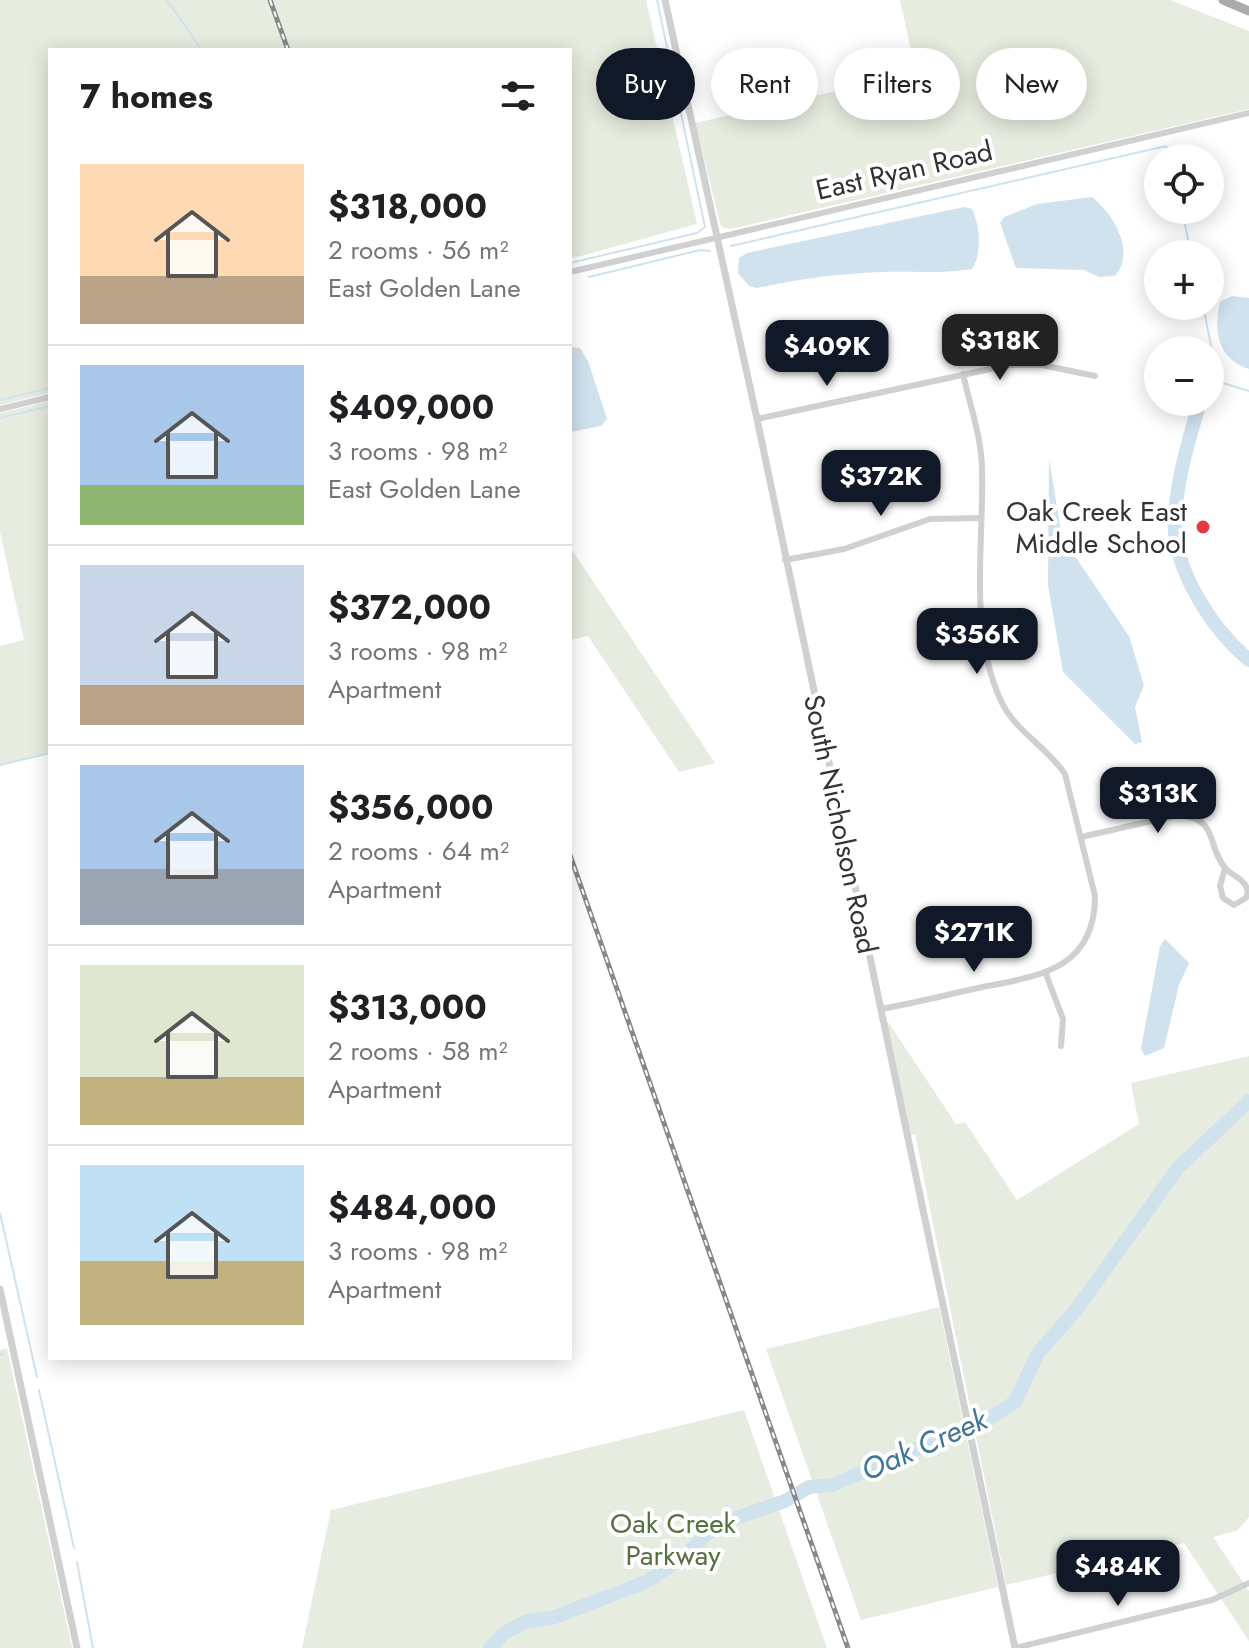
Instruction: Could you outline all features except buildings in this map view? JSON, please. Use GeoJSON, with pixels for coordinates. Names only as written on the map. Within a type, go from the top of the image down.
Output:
{"type":"FeatureCollection","features":[{"type":"Feature","properties":{"kind":"main road"},"geometry":{"type":"LineString","coordinates":[[1223,0],[1249,11]]}},
{"type":"Feature","properties":{"kind":"street","name":"South Nicholson Road"},"geometry":{"type":"LineString","coordinates":[[665,0],[757,419],[1015,1648]]}},
{"type":"Feature","properties":{"kind":"street","name":"East Ryan Road"},"geometry":{"type":"LineString","coordinates":[[572,272],[1249,113]]}},
{"type":"Feature","properties":{"kind":"street"},"geometry":{"type":"LineString","coordinates":[[757,419],[1009,365],[1042,365],[1095,376]]}},
{"type":"Feature","properties":{"kind":"street"},"geometry":{"type":"LineString","coordinates":[[881,1009],[1046,974],[1075,953],[1085,941],[1095,912],[1065,774],[1055,759],[1009,715],[991,673],[982,628],[982,467],[963,374]]}},
{"type":"Feature","properties":{"kind":"street"},"geometry":{"type":"LineString","coordinates":[[0,409],[48,397]]}},
{"type":"Feature","properties":{"kind":"street"},"geometry":{"type":"LineString","coordinates":[[785,560],[844,549],[930,519],[981,518]]}},
{"type":"Feature","properties":{"kind":"street"},"geometry":{"type":"LineString","coordinates":[[1081,837],[1178,815],[1191,816],[1208,829],[1225,868],[1246,884],[1248,891],[1241,903],[1234,905],[1223,898],[1220,886],[1225,868]]}},
{"type":"Feature","properties":{"kind":"street"},"geometry":{"type":"LineString","coordinates":[[1046,974],[1063,1019],[1061,1046]]}},
{"type":"Feature","properties":{"kind":"street"},"geometry":{"type":"LineString","coordinates":[[0,1289],[77,1648]]}},
{"type":"Feature","properties":{"kind":"street"},"geometry":{"type":"LineString","coordinates":[[1015,1648],[1230,1593],[1249,1583]]}},
{"type":"Feature","properties":{"kind":"green space"},"geometry":{"type":"Polygon","coordinates":[[[0,0],[646,0],[657,48],[596,48],[596,120],[673,120],[697,224],[572,258],[572,48],[48,48],[48,393],[0,405],[0,0]]]}},
{"type":"Feature","properties":{"kind":"green space"},"geometry":{"type":"Polygon","coordinates":[[[900,0],[1170,0],[1249,31],[1249,109],[731,229],[721,227],[695,123],[711,119],[818,120],[818,95],[834,92],[834,120],[960,120],[960,48],[911,48],[900,0]]]}},
{"type":"Feature","properties":{"kind":"green space"},"geometry":{"type":"Polygon","coordinates":[[[48,401],[48,754],[0,766],[0,646],[24,640],[0,532],[0,413],[48,401]]]}},
{"type":"Feature","properties":{"kind":"green space"},"geometry":{"type":"Polygon","coordinates":[[[572,550],[715,763],[679,772],[588,636],[572,640],[572,550]]]}},
{"type":"Feature","properties":{"kind":"green space"},"geometry":{"type":"Polygon","coordinates":[[[888,1022],[956,1124],[965,1122],[1017,1200],[1139,1124],[1131,1083],[1249,1056],[1249,1517],[1238,1530],[1213,1537],[1249,1591],[1249,1641],[1184,1543],[1006,1585],[915,1134],[906,1136],[883,1023],[888,1022]]]}},
{"type":"Feature","properties":{"kind":"green space","name":"Oak Creek Parkway"},"geometry":{"type":"Polygon","coordinates":[[[939,1307],[998,1587],[861,1620],[766,1349],[939,1307]]]}},
{"type":"Feature","properties":{"kind":"green space"},"geometry":{"type":"Polygon","coordinates":[[[7,1348],[72,1648],[0,1648],[0,1350],[7,1348]]]}},
{"type":"Feature","properties":{"kind":"green space","name":"Oak Creek Parkway"},"geometry":{"type":"Polygon","coordinates":[[[744,1410],[827,1648],[302,1648],[331,1510],[744,1410]]]}},
{"type":"Feature","properties":{"kind":"water"},"geometry":{"type":"Polygon","coordinates":[[[1092,197],[1108,213],[1120,234],[1123,256],[1115,276],[1099,277],[1084,270],[1016,268],[1000,223],[1004,217],[1037,204],[1092,197]]]}},
{"type":"Feature","properties":{"kind":"water"},"geometry":{"type":"Polygon","coordinates":[[[964,207],[972,209],[978,231],[979,248],[972,269],[849,274],[757,288],[749,286],[738,273],[739,258],[747,253],[964,207]]]}},
{"type":"Feature","properties":{"kind":"water"},"geometry":{"type":"Polygon","coordinates":[[[1232,296],[1249,298],[1249,369],[1230,359],[1224,351],[1224,336],[1218,336],[1217,320],[1224,320],[1224,300],[1232,296]]]}},
{"type":"Feature","properties":{"kind":"water"},"geometry":{"type":"Polygon","coordinates":[[[572,347],[580,348],[588,361],[607,419],[601,426],[572,432],[572,347]]]}},
{"type":"Feature","properties":{"kind":"water"},"geometry":{"type":"Polygon","coordinates":[[[1049,459],[1062,537],[1129,636],[1144,685],[1135,707],[1142,742],[1135,744],[1063,672],[1048,585],[1049,459]]]}},
{"type":"Feature","properties":{"kind":"water"},"geometry":{"type":"Polygon","coordinates":[[[1165,939],[1189,963],[1179,985],[1164,1048],[1145,1056],[1141,1049],[1160,946],[1165,939]]]}},
{"type":"Feature","properties":{"kind":"waterway"},"geometry":{"type":"LineString","coordinates":[[167,0],[201,48]]}},
{"type":"Feature","properties":{"kind":"waterway"},"geometry":{"type":"LineString","coordinates":[[572,263],[697,233],[705,227],[657,0]]}},
{"type":"Feature","properties":{"kind":"waterway"},"geometry":{"type":"LineString","coordinates":[[731,246],[1144,151]]}},
{"type":"Feature","properties":{"kind":"waterway"},"geometry":{"type":"LineString","coordinates":[[1185,224],[1188,240]]}},
{"type":"Feature","properties":{"kind":"waterway"},"geometry":{"type":"LineString","coordinates":[[589,277],[700,250],[710,251]]}},
{"type":"Feature","properties":{"kind":"waterway"},"geometry":{"type":"LineString","coordinates":[[1206,320],[1209,336]]}},
{"type":"Feature","properties":{"kind":"waterway","name":"Oak Creek"},"geometry":{"type":"LineString","coordinates":[[1224,383],[1249,391]]}},
{"type":"Feature","properties":{"kind":"waterway"},"geometry":{"type":"LineString","coordinates":[[0,400],[48,388]]}},
{"type":"Feature","properties":{"kind":"waterway"},"geometry":{"type":"LineString","coordinates":[[0,418],[48,406]]}},
{"type":"Feature","properties":{"kind":"waterway","name":"Oak Creek"},"geometry":{"type":"LineString","coordinates":[[1196,416],[1178,488],[1175,517],[1180,556],[1208,614],[1249,660]]}},
{"type":"Feature","properties":{"kind":"waterway"},"geometry":{"type":"LineString","coordinates":[[0,765],[48,753]]}},
{"type":"Feature","properties":{"kind":"waterway","name":"Oak Creek"},"geometry":{"type":"LineString","coordinates":[[490,1648],[503,1634],[527,1621],[552,1618],[646,1582],[681,1559],[708,1533],[736,1518],[785,1501],[809,1487],[832,1485],[990,1418],[1015,1402],[1038,1353],[1076,1310],[1178,1168],[1249,1101]]}},
{"type":"Feature","properties":{"kind":"waterway"},"geometry":{"type":"LineString","coordinates":[[0,1213],[37,1377]]}},
{"type":"Feature","properties":{"kind":"waterway"},"geometry":{"type":"LineString","coordinates":[[39,1390],[74,1548]]}},
{"type":"Feature","properties":{"kind":"waterway"},"geometry":{"type":"LineString","coordinates":[[77,1562],[93,1648]]}},
{"type":"Feature","properties":{"kind":"railway"},"geometry":{"type":"LineString","coordinates":[[270,0],[287,48]]}},
{"type":"Feature","properties":{"kind":"railway"},"geometry":{"type":"LineString","coordinates":[[572,861],[848,1648]]}},
{"type":"Feature","properties":{"kind":"place","name":"Oak Creek East Middle School"},"geometry":{"type":"Point","coordinates":[1203,527]}}]}
